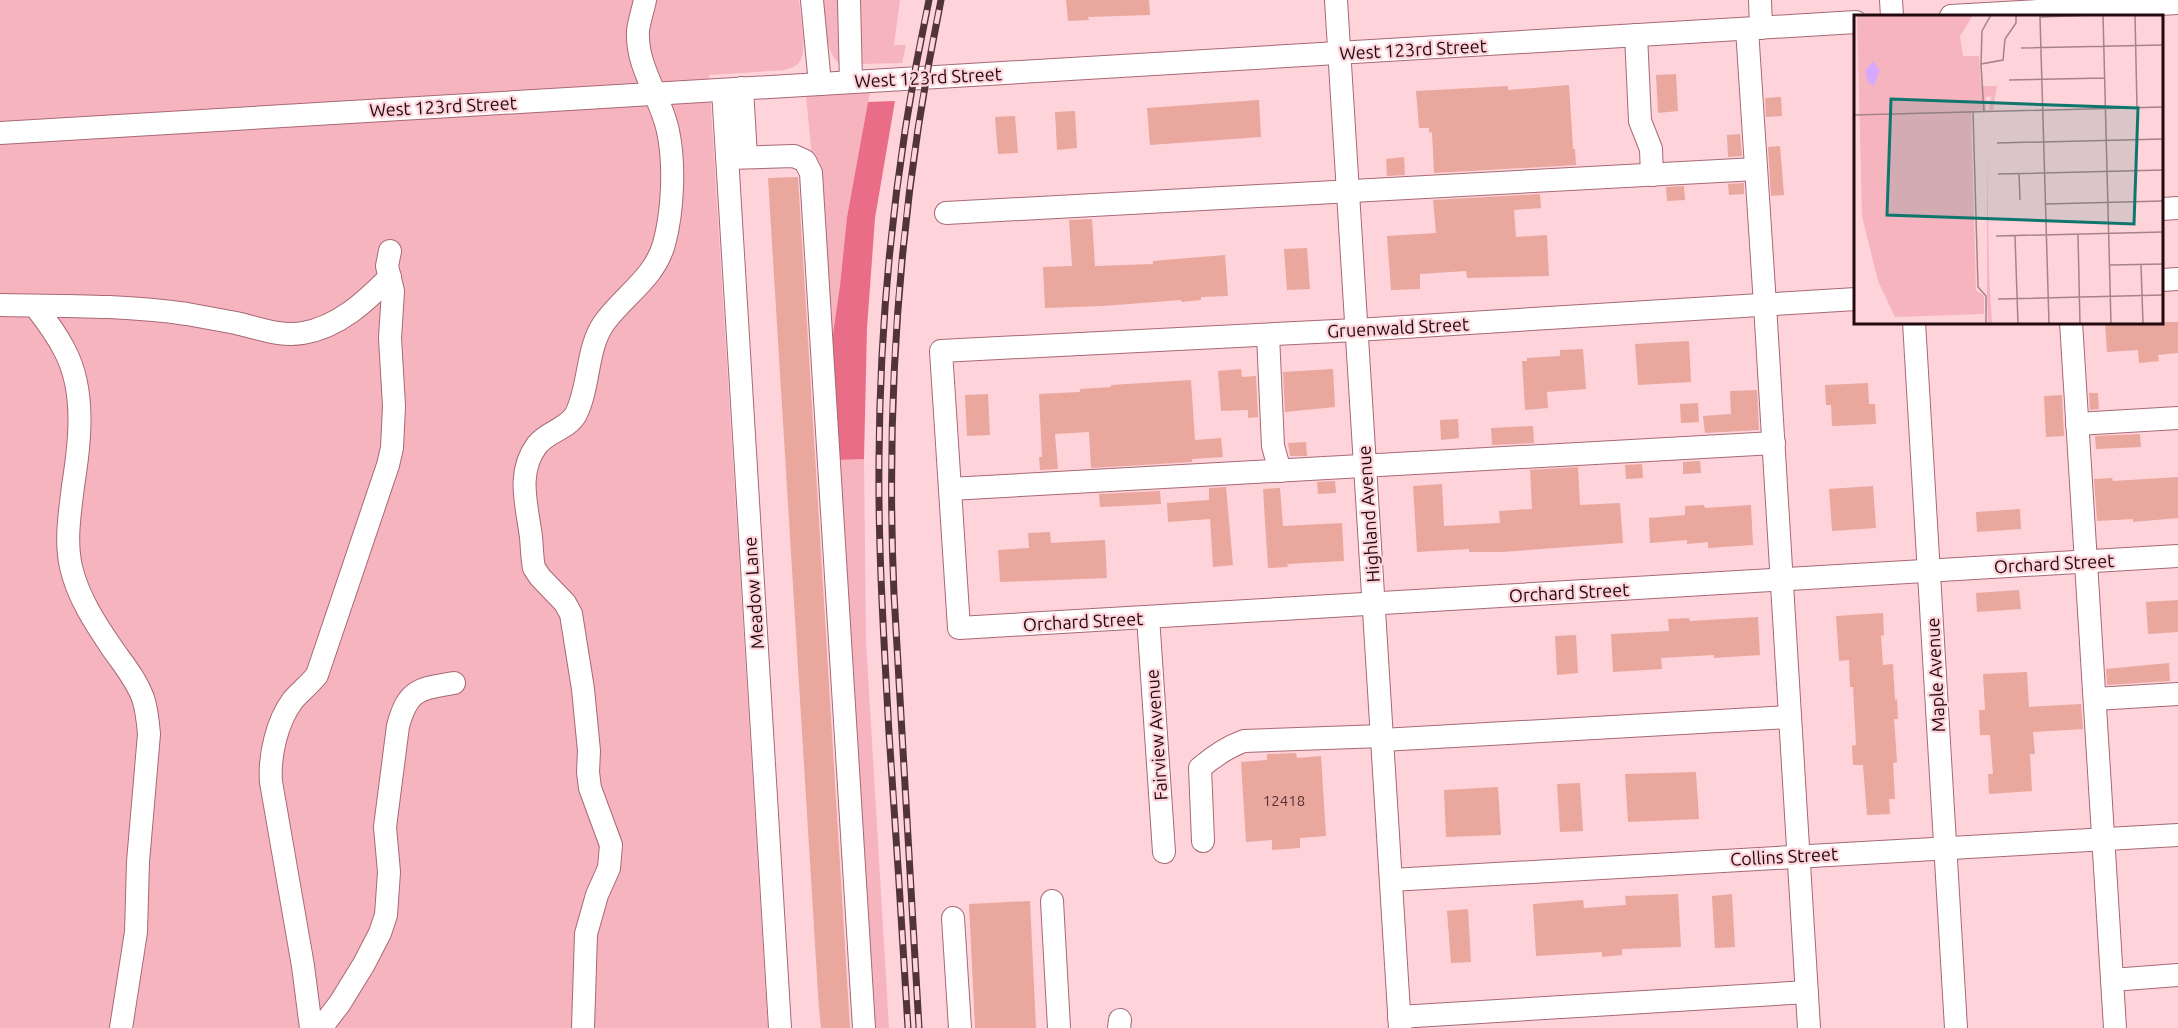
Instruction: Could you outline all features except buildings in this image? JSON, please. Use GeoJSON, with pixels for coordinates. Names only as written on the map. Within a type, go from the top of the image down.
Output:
{"type":"FeatureCollection","features":[{"type":"Feature","properties":{"kind":"street"},"geometry":{"type":"LineString","coordinates":[[584,1028],[586,934],[597,895],[609,868],[611,845],[590,788],[583,689],[571,614],[565,603],[534,568],[524,495],[524,478],[529,460],[537,445],[546,436],[572,420],[581,401],[598,335],[605,322],[644,281],[657,263],[664,246],[671,198],[670,152],[665,119],[653,94],[642,61],[639,43],[638,31],[645,0]]}},
{"type":"Feature","properties":{"kind":"street"},"geometry":{"type":"LineString","coordinates":[[812,0],[820,84]]}},
{"type":"Feature","properties":{"kind":"street","name":"Highland Avenue"},"geometry":{"type":"LineString","coordinates":[[1336,0],[1400,1022]]}},
{"type":"Feature","properties":{"kind":"street"},"geometry":{"type":"LineString","coordinates":[[1760,0],[1754,28],[1756,170],[1809,1028]]}},
{"type":"Feature","properties":{"kind":"street"},"geometry":{"type":"LineString","coordinates":[[1891,0],[1892,15]]}},
{"type":"Feature","properties":{"kind":"street"},"geometry":{"type":"LineString","coordinates":[[849,1],[851,82]]}},
{"type":"Feature","properties":{"kind":"street"},"geometry":{"type":"LineString","coordinates":[[1963,15],[2034,9],[2116,12],[2174,2]]}},
{"type":"Feature","properties":{"kind":"street","name":"West 123rd Street"},"geometry":{"type":"LineString","coordinates":[[0,133],[1854,22]]}},
{"type":"Feature","properties":{"kind":"street"},"geometry":{"type":"LineString","coordinates":[[1636,35],[1640,121],[1651,148],[1652,175]]}},
{"type":"Feature","properties":{"kind":"street","name":"Meadow Lane"},"geometry":{"type":"LineString","coordinates":[[732,89],[780,1028]]}},
{"type":"Feature","properties":{"kind":"street"},"geometry":{"type":"LineString","coordinates":[[737,157],[794,156],[805,161],[811,173],[864,1028]]}},
{"type":"Feature","properties":{"kind":"street"},"geometry":{"type":"LineString","coordinates":[[946,213],[1756,170]]}},
{"type":"Feature","properties":{"kind":"street"},"geometry":{"type":"LineString","coordinates":[[2163,209],[2178,208]]}},
{"type":"Feature","properties":{"kind":"street"},"geometry":{"type":"LineString","coordinates":[[311,1028],[270,768],[272,752],[285,712],[317,675],[388,465],[394,428],[390,338],[393,291],[387,266],[390,251]]}},
{"type":"Feature","properties":{"kind":"street"},"geometry":{"type":"LineString","coordinates":[[0,305],[136,309],[186,314],[271,332],[301,333],[318,330],[362,305],[390,278]]}},
{"type":"Feature","properties":{"kind":"street"},"geometry":{"type":"LineString","coordinates":[[2163,280],[2178,279]]}},
{"type":"Feature","properties":{"kind":"street","name":"Gruenwald Street"},"geometry":{"type":"LineString","coordinates":[[950,489],[940,351],[1268,335],[1854,299]]}},
{"type":"Feature","properties":{"kind":"street"},"geometry":{"type":"LineString","coordinates":[[35,306],[66,352],[77,394],[80,425],[68,536],[71,566],[78,589],[89,612],[134,679],[147,715],[148,734],[138,862],[136,932],[121,1028]]}},
{"type":"Feature","properties":{"kind":"street","name":"Maple Avenue"},"geometry":{"type":"LineString","coordinates":[[1914,324],[1956,1028]]}},
{"type":"Feature","properties":{"kind":"street"},"geometry":{"type":"LineString","coordinates":[[2071,324],[2115,1028]]}},
{"type":"Feature","properties":{"kind":"street"},"geometry":{"type":"LineString","coordinates":[[1268,335],[1273,446],[1280,471]]}},
{"type":"Feature","properties":{"kind":"street"},"geometry":{"type":"LineString","coordinates":[[2077,424],[2178,418]]}},
{"type":"Feature","properties":{"kind":"street"},"geometry":{"type":"LineString","coordinates":[[950,489],[1774,443]]}},
{"type":"Feature","properties":{"kind":"street","name":"Orchard Street"},"geometry":{"type":"LineString","coordinates":[[950,489],[959,628],[2178,556]]}},
{"type":"Feature","properties":{"kind":"street","name":"Fairview Avenue"},"geometry":{"type":"LineString","coordinates":[[1148,617],[1164,852]]}},
{"type":"Feature","properties":{"kind":"street"},"geometry":{"type":"LineString","coordinates":[[321,1028],[340,1003],[364,964],[380,933],[386,915],[389,872],[385,827],[402,710],[407,701],[423,689],[454,683]]}},
{"type":"Feature","properties":{"kind":"street"},"geometry":{"type":"LineString","coordinates":[[2095,699],[2178,694]]}},
{"type":"Feature","properties":{"kind":"street"},"geometry":{"type":"LineString","coordinates":[[1203,841],[1200,768],[1215,755],[1244,741],[1382,738],[1790,717]]}},
{"type":"Feature","properties":{"kind":"street","name":"Collins Street"},"geometry":{"type":"LineString","coordinates":[[1391,880],[2178,835]]}},
{"type":"Feature","properties":{"kind":"street"},"geometry":{"type":"LineString","coordinates":[[1052,901],[1059,1028]]}},
{"type":"Feature","properties":{"kind":"street"},"geometry":{"type":"LineString","coordinates":[[953,918],[960,1028]]}},
{"type":"Feature","properties":{"kind":"street"},"geometry":{"type":"LineString","coordinates":[[2112,980],[2178,975]]}},
{"type":"Feature","properties":{"kind":"street"},"geometry":{"type":"LineString","coordinates":[[1400,1022],[1807,992]]}},
{"type":"Feature","properties":{"kind":"shaded area"},"geometry":{"type":"Polygon","coordinates":[[[0,0],[799,0],[803,54],[796,65],[785,70],[709,75],[768,1028],[0,1028],[0,0]]]}},
{"type":"Feature","properties":{"kind":"shaded area"},"geometry":{"type":"Polygon","coordinates":[[[824,0],[840,0],[841,65],[835,59],[828,44],[824,0]]]}},
{"type":"Feature","properties":{"kind":"shaded area"},"geometry":{"type":"Polygon","coordinates":[[[857,0],[900,0],[894,45],[906,45],[902,63],[860,64],[857,0]]]}},
{"type":"Feature","properties":{"kind":"shaded area"},"geometry":{"type":"Polygon","coordinates":[[[870,92],[847,217],[831,348],[806,96],[870,92]]]}},
{"type":"Feature","properties":{"kind":"shaded area"},"geometry":{"type":"Polygon","coordinates":[[[895,101],[875,218],[867,328],[864,459],[839,460],[831,348],[847,217],[868,102],[895,101]]]}},
{"type":"Feature","properties":{"kind":"shaded area"},"geometry":{"type":"Polygon","coordinates":[[[864,459],[866,641],[889,1028],[870,1028],[839,460],[864,459]]]}},
{"type":"Feature","properties":{"kind":"railway"},"geometry":{"type":"LineString","coordinates":[[908,1028],[882,596],[879,492],[880,401],[887,285],[899,170],[929,0]]}},
{"type":"Feature","properties":{"kind":"railway"},"geometry":{"type":"LineString","coordinates":[[919,1028],[894,594],[892,444],[894,370],[906,222],[915,148],[941,0]]}}]}
